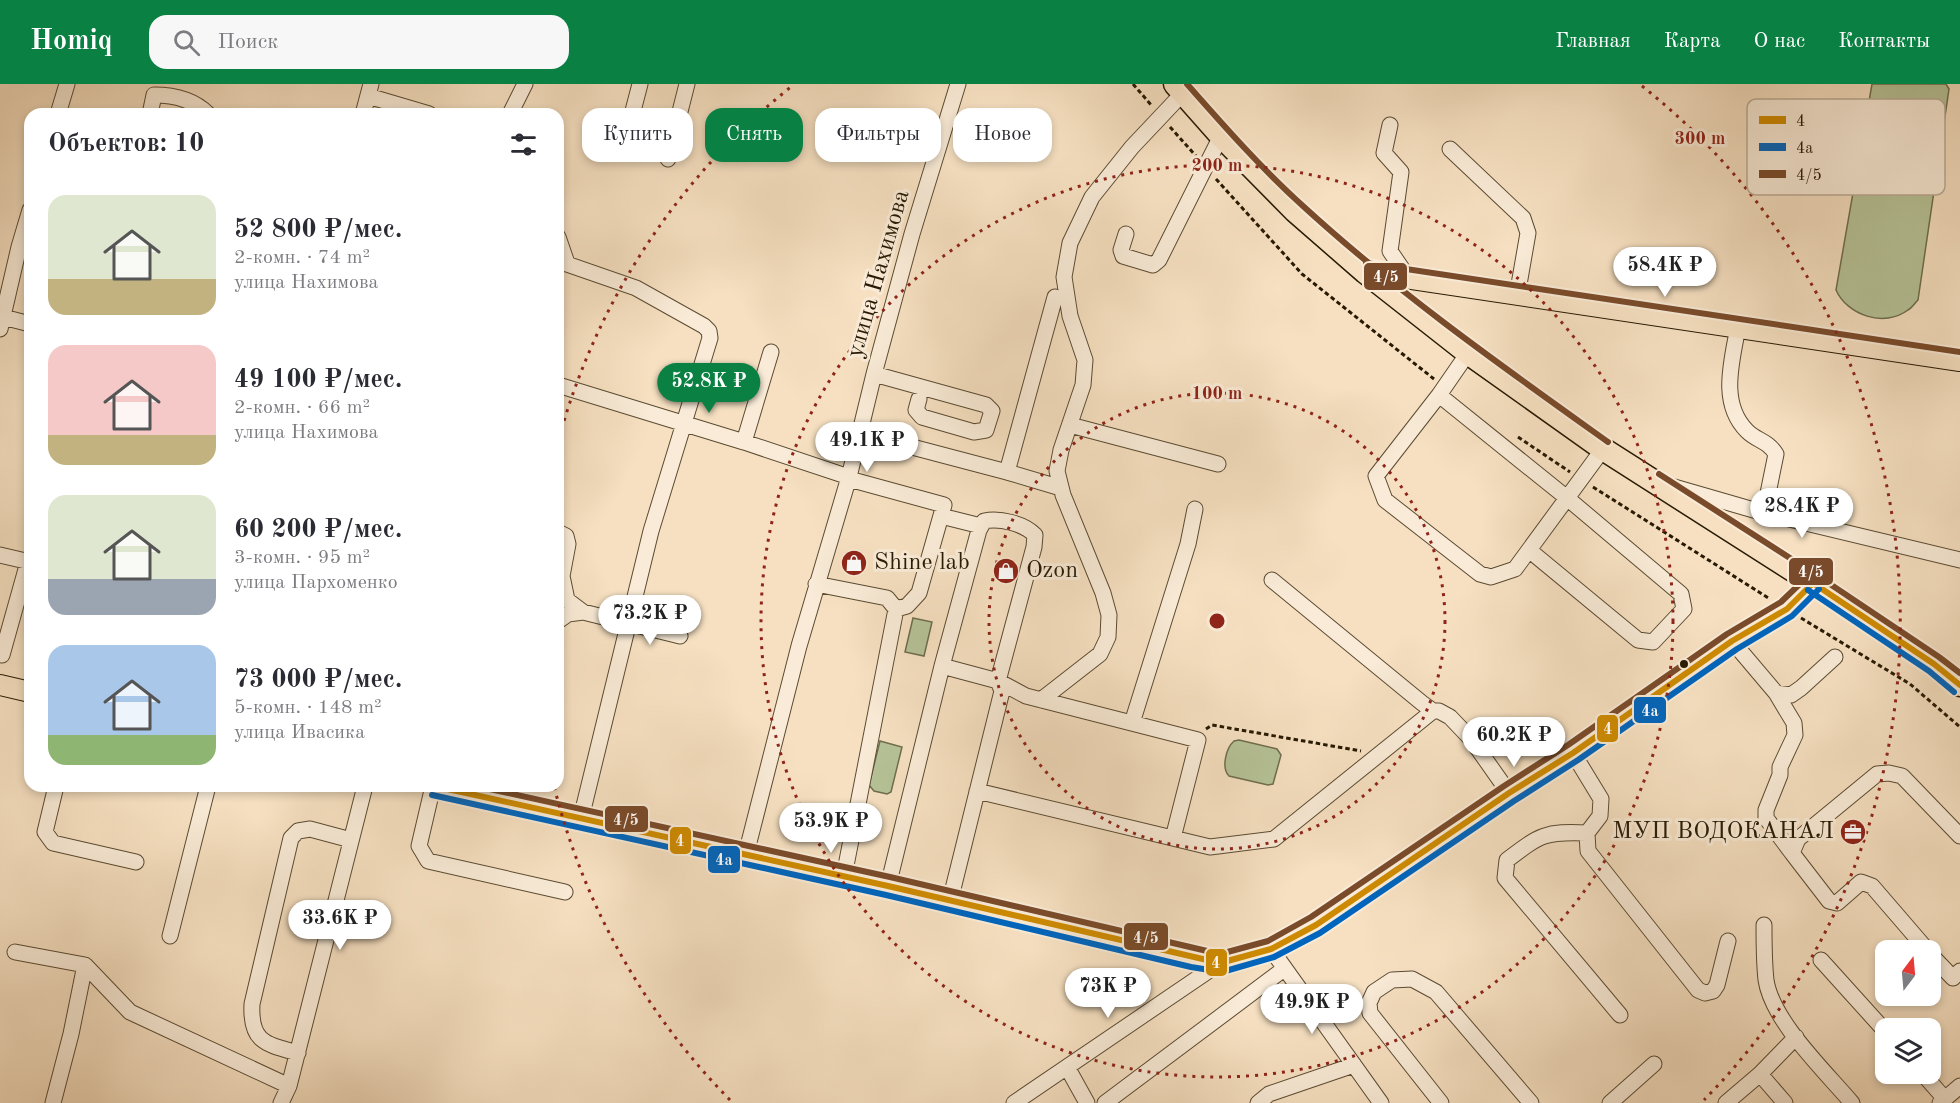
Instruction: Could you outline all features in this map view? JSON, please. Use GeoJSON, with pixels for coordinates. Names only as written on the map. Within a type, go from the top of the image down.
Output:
{"type":"FeatureCollection","features":[{"type":"Feature","properties":{"kind":"highway"},"geometry":{"type":"LineString","coordinates":[[1179,88],[1221,136],[1295,211],[1365,272],[1468,353],[1604,449],[1813,583],[1934,664],[1960,685]]}},
{"type":"Feature","properties":{"kind":"main road"},"geometry":{"type":"LineString","coordinates":[[1365,272],[1960,361]]}},
{"type":"Feature","properties":{"kind":"main road"},"geometry":{"type":"LineString","coordinates":[[462,792],[844,876],[1220,963],[1271,949],[1316,925],[1509,793],[1573,753],[1731,641],[1787,609],[1813,583]]}},
{"type":"Feature","properties":{"kind":"main road"},"geometry":{"type":"LineString","coordinates":[[0,685],[24,691]]}},
{"type":"Feature","properties":{"kind":"street"},"geometry":{"type":"LineString","coordinates":[[60,108],[67,84]]}},
{"type":"Feature","properties":{"kind":"street"},"geometry":{"type":"LineString","coordinates":[[513,108],[525,84]]}},
{"type":"Feature","properties":{"kind":"street"},"geometry":{"type":"LineString","coordinates":[[634,108],[640,84]]}},
{"type":"Feature","properties":{"kind":"street"},"geometry":{"type":"LineString","coordinates":[[681,108],[687,84]]}},
{"type":"Feature","properties":{"kind":"street","name":"улица Нахимова"},"geometry":{"type":"LineString","coordinates":[[746,854],[816,584],[849,478],[912,234],[958,84]]}},
{"type":"Feature","properties":{"kind":"street"},"geometry":{"type":"LineString","coordinates":[[1041,700],[1100,654],[1108,637],[1109,615],[1103,593],[1061,488],[1058,471],[1061,450],[1083,385],[1085,360],[1070,316],[1064,277],[1070,243],[1092,197],[1132,147],[1161,116],[1179,88]]}},
{"type":"Feature","properties":{"kind":"street"},"geometry":{"type":"LineString","coordinates":[[365,108],[370,90],[414,108]]}},
{"type":"Feature","properties":{"kind":"street"},"geometry":{"type":"LineString","coordinates":[[151,108],[154,95],[170,95],[202,108]]}},
{"type":"Feature","properties":{"kind":"street"},"geometry":{"type":"LineString","coordinates":[[1390,125],[1384,153],[1401,172],[1390,251],[1408,279]]}},
{"type":"Feature","properties":{"kind":"street"},"geometry":{"type":"LineString","coordinates":[[1126,234],[1122,250],[1123,256],[1153,264],[1159,260],[1221,136]]}},
{"type":"Feature","properties":{"kind":"street"},"geometry":{"type":"LineString","coordinates":[[1450,149],[1523,218],[1528,233],[1517,296]]}},
{"type":"Feature","properties":{"kind":"street"},"geometry":{"type":"LineString","coordinates":[[24,230],[1,323],[24,324]]}},
{"type":"Feature","properties":{"kind":"street"},"geometry":{"type":"LineString","coordinates":[[564,263],[636,288],[709,331],[708,346],[651,531],[581,818]]}},
{"type":"Feature","properties":{"kind":"street"},"geometry":{"type":"LineString","coordinates":[[1007,472],[1055,297]]}},
{"type":"Feature","properties":{"kind":"street"},"geometry":{"type":"LineString","coordinates":[[1738,327],[1729,385],[1732,407],[1735,417],[1746,430],[1770,445],[1776,454],[1764,513]]}},
{"type":"Feature","properties":{"kind":"street"},"geometry":{"type":"LineString","coordinates":[[744,442],[771,352]]}},
{"type":"Feature","properties":{"kind":"street"},"geometry":{"type":"LineString","coordinates":[[1468,353],[1376,476],[1385,500],[1480,574],[1491,577],[1515,569],[1604,449]]}},
{"type":"Feature","properties":{"kind":"street"},"geometry":{"type":"LineString","coordinates":[[874,374],[986,405],[992,411],[986,430],[974,432],[922,417],[916,411],[919,399]]}},
{"type":"Feature","properties":{"kind":"street"},"geometry":{"type":"LineString","coordinates":[[564,387],[744,442],[849,478],[944,505],[919,593],[907,606],[896,609]]}},
{"type":"Feature","properties":{"kind":"street"},"geometry":{"type":"LineString","coordinates":[[1441,391],[1681,594],[1684,609],[1653,642],[1638,640],[1529,550]]}},
{"type":"Feature","properties":{"kind":"street"},"geometry":{"type":"LineString","coordinates":[[1070,425],[1218,464]]}},
{"type":"Feature","properties":{"kind":"street"},"geometry":{"type":"LineString","coordinates":[[859,433],[1061,488]]}},
{"type":"Feature","properties":{"kind":"street"},"geometry":{"type":"LineString","coordinates":[[1654,482],[1764,513],[1960,560]]}},
{"type":"Feature","properties":{"kind":"street"},"geometry":{"type":"LineString","coordinates":[[1132,723],[1188,544],[1195,509]]}},
{"type":"Feature","properties":{"kind":"street"},"geometry":{"type":"LineString","coordinates":[[941,516],[981,526]]}},
{"type":"Feature","properties":{"kind":"street"},"geometry":{"type":"LineString","coordinates":[[888,886],[942,666],[981,526],[984,521],[995,519],[1028,528],[1035,535],[1034,547],[998,681],[1002,691],[950,901]]}},
{"type":"Feature","properties":{"kind":"street"},"geometry":{"type":"LineString","coordinates":[[564,535],[568,544],[564,558]]}},
{"type":"Feature","properties":{"kind":"street"},"geometry":{"type":"LineString","coordinates":[[0,555],[24,561]]}},
{"type":"Feature","properties":{"kind":"street"},"geometry":{"type":"LineString","coordinates":[[3,656],[24,580]]}},
{"type":"Feature","properties":{"kind":"street"},"geometry":{"type":"LineString","coordinates":[[1272,580],[1432,711]]}},
{"type":"Feature","properties":{"kind":"street"},"geometry":{"type":"LineString","coordinates":[[816,584],[887,598],[896,609]]}},
{"type":"Feature","properties":{"kind":"street"},"geometry":{"type":"LineString","coordinates":[[564,588],[567,600],[584,612],[680,636]]}},
{"type":"Feature","properties":{"kind":"street"},"geometry":{"type":"LineString","coordinates":[[844,876],[896,609]]}},
{"type":"Feature","properties":{"kind":"street"},"geometry":{"type":"LineString","coordinates":[[564,617],[584,612]]}},
{"type":"Feature","properties":{"kind":"street"},"geometry":{"type":"LineString","coordinates":[[1731,641],[1776,693],[1794,723],[1795,735],[1780,767],[1780,776],[1766,810],[1766,818],[1829,901],[1837,903],[1861,882],[1872,886],[1919,940]]}},
{"type":"Feature","properties":{"kind":"street"},"geometry":{"type":"LineString","coordinates":[[1776,693],[1791,695],[1802,688],[1835,657]]}},
{"type":"Feature","properties":{"kind":"street"},"geometry":{"type":"LineString","coordinates":[[942,666],[998,681],[1026,696],[1198,740],[1173,838]]}},
{"type":"Feature","properties":{"kind":"street"},"geometry":{"type":"LineString","coordinates":[[977,791],[1210,848],[1274,839],[1432,711],[1439,711],[1449,717],[1471,739],[1509,793]]}},
{"type":"Feature","properties":{"kind":"street"},"geometry":{"type":"LineString","coordinates":[[1573,753],[1601,799],[1600,816],[1587,833],[1588,851],[1698,990],[1706,993],[1713,991],[1718,985],[1728,941]]}},
{"type":"Feature","properties":{"kind":"street"},"geometry":{"type":"LineString","coordinates":[[1792,853],[1798,839],[1877,774],[1889,773],[1902,776],[1960,836]]}},
{"type":"Feature","properties":{"kind":"street"},"geometry":{"type":"LineString","coordinates":[[55,792],[45,832],[52,843],[136,862]]}},
{"type":"Feature","properties":{"kind":"street"},"geometry":{"type":"LineString","coordinates":[[170,936],[206,792]]}},
{"type":"Feature","properties":{"kind":"street"},"geometry":{"type":"LineString","coordinates":[[281,1103],[289,1086],[363,792]]}},
{"type":"Feature","properties":{"kind":"street"},"geometry":{"type":"LineString","coordinates":[[432,792],[419,846],[428,861],[565,892]]}},
{"type":"Feature","properties":{"kind":"street"},"geometry":{"type":"LineString","coordinates":[[297,1053],[268,1045],[257,1036],[251,1021],[252,1004],[291,838],[298,831],[310,829],[351,840]]}},
{"type":"Feature","properties":{"kind":"street"},"geometry":{"type":"LineString","coordinates":[[1587,833],[1561,832],[1537,838],[1507,860],[1505,878],[1620,1015]]}},
{"type":"Feature","properties":{"kind":"street"},"geometry":{"type":"LineString","coordinates":[[1764,925],[1766,980],[1769,993],[1779,1014],[1852,1103]]}},
{"type":"Feature","properties":{"kind":"street"},"geometry":{"type":"LineString","coordinates":[[1271,949],[1381,1103]]}},
{"type":"Feature","properties":{"kind":"street"},"geometry":{"type":"LineString","coordinates":[[15,952],[85,965],[130,1012],[289,1086]]}},
{"type":"Feature","properties":{"kind":"street"},"geometry":{"type":"LineString","coordinates":[[1821,960],[1875,1020]]}},
{"type":"Feature","properties":{"kind":"street"},"geometry":{"type":"LineString","coordinates":[[1014,1103],[1220,963]]}},
{"type":"Feature","properties":{"kind":"street"},"geometry":{"type":"LineString","coordinates":[[53,1103],[71,1034],[85,965]]}},
{"type":"Feature","properties":{"kind":"street"},"geometry":{"type":"LineString","coordinates":[[1941,965],[1953,978],[1960,971]]}},
{"type":"Feature","properties":{"kind":"street"},"geometry":{"type":"LineString","coordinates":[[1105,1103],[1284,969]]}},
{"type":"Feature","properties":{"kind":"street"},"geometry":{"type":"LineString","coordinates":[[1441,1103],[1370,1013],[1369,1003],[1374,992],[1392,980],[1412,979],[1436,992],[1532,1103]]}},
{"type":"Feature","properties":{"kind":"street"},"geometry":{"type":"LineString","coordinates":[[1729,1102],[1796,1037]]}},
{"type":"Feature","properties":{"kind":"street"},"geometry":{"type":"LineString","coordinates":[[1611,1103],[1654,1064]]}},
{"type":"Feature","properties":{"kind":"street"},"geometry":{"type":"LineString","coordinates":[[1258,1103],[1269,1094],[1354,1065]]}},
{"type":"Feature","properties":{"kind":"street"},"geometry":{"type":"LineString","coordinates":[[1067,1067],[1087,1103]]}},
{"type":"Feature","properties":{"kind":"street"},"geometry":{"type":"LineString","coordinates":[[1760,1074],[1785,1103]]}},
{"type":"Feature","properties":{"kind":"street"},"geometry":{"type":"LineString","coordinates":[[1930,1084],[1942,1101],[1960,1086]]}},
{"type":"Feature","properties":{"kind":"path"},"geometry":{"type":"LineString","coordinates":[[1133,84],[1302,274],[1441,391]]}},
{"type":"Feature","properties":{"kind":"path"},"geometry":{"type":"LineString","coordinates":[[1512,434],[1580,479]]}},
{"type":"Feature","properties":{"kind":"path"},"geometry":{"type":"LineString","coordinates":[[1198,740],[1203,732],[1212,725],[1378,754]]}},
{"type":"Feature","properties":{"kind":"green space"},"geometry":{"type":"Polygon","coordinates":[[[1872,84],[1946,84],[1949,89],[1945,116],[1945,99],[1869,99],[1872,84]]]}},
{"type":"Feature","properties":{"kind":"green space"},"geometry":{"type":"Polygon","coordinates":[[[1853,195],[1933,195],[1918,300],[1912,307],[1888,318],[1867,316],[1849,306],[1836,290],[1853,195]]]}},
{"type":"Feature","properties":{"kind":"green space"},"geometry":{"type":"Polygon","coordinates":[[[913,618],[932,622],[924,656],[905,652],[913,618]]]}},
{"type":"Feature","properties":{"kind":"green space"},"geometry":{"type":"Polygon","coordinates":[[[1239,740],[1277,749],[1281,755],[1273,784],[1268,785],[1229,776],[1225,768],[1227,753],[1231,744],[1239,740]]]}},
{"type":"Feature","properties":{"kind":"green space"},"geometry":{"type":"Polygon","coordinates":[[[880,741],[902,747],[891,792],[887,794],[874,791],[869,785],[880,741]]]}},
{"type":"Feature","properties":{"kind":"transit line","name":"4/5"},"geometry":{"type":"LineString","coordinates":[[1187,84],[1272,177],[1339,238],[1452,328],[1608,442]]}},
{"type":"Feature","properties":{"kind":"transit line","name":"4/5"},"geometry":{"type":"LineString","coordinates":[[1366,263],[1960,352]]}},
{"type":"Feature","properties":{"kind":"transit line","name":"4/5"},"geometry":{"type":"LineString","coordinates":[[1659,474],[1818,576],[1960,673]]}},
{"type":"Feature","properties":{"kind":"transit line","name":"4/5"},"geometry":{"type":"LineString","coordinates":[[503,792],[890,877],[1220,954],[1268,941],[1311,917],[1568,745],[1727,634],[1781,602],[1807,577]]}},
{"type":"Feature","properties":{"kind":"transit line","name":"4"},"geometry":{"type":"LineString","coordinates":[[1813,583],[1934,664],[1960,685]]}},
{"type":"Feature","properties":{"kind":"transit line","name":"4"},"geometry":{"type":"LineString","coordinates":[[461,792],[888,886],[1220,963],[1271,949],[1316,925],[1509,793],[1573,753],[1732,641],[1787,609],[1813,583]]}},
{"type":"Feature","properties":{"kind":"transit line","name":"4а"},"geometry":{"type":"LineString","coordinates":[[432,795],[886,895],[1191,967],[1222,972],[1274,957],[1320,933],[1578,760],[1737,649],[1792,616],[1819,589]]}},
{"type":"Feature","properties":{"kind":"transit line","name":"4а"},"geometry":{"type":"LineString","coordinates":[[1808,590],[1929,671],[1954,692]]}},
{"type":"Feature","properties":{"kind":"place","name":"Shine lab"},"geometry":{"type":"Point","coordinates":[854,563]}},
{"type":"Feature","properties":{"kind":"place","name":"Ozon"},"geometry":{"type":"Point","coordinates":[1006,571]}},
{"type":"Feature","properties":{"kind":"place","name":"МУП ВОДОКАНАЛ"},"geometry":{"type":"Point","coordinates":[1853,832]}}]}
